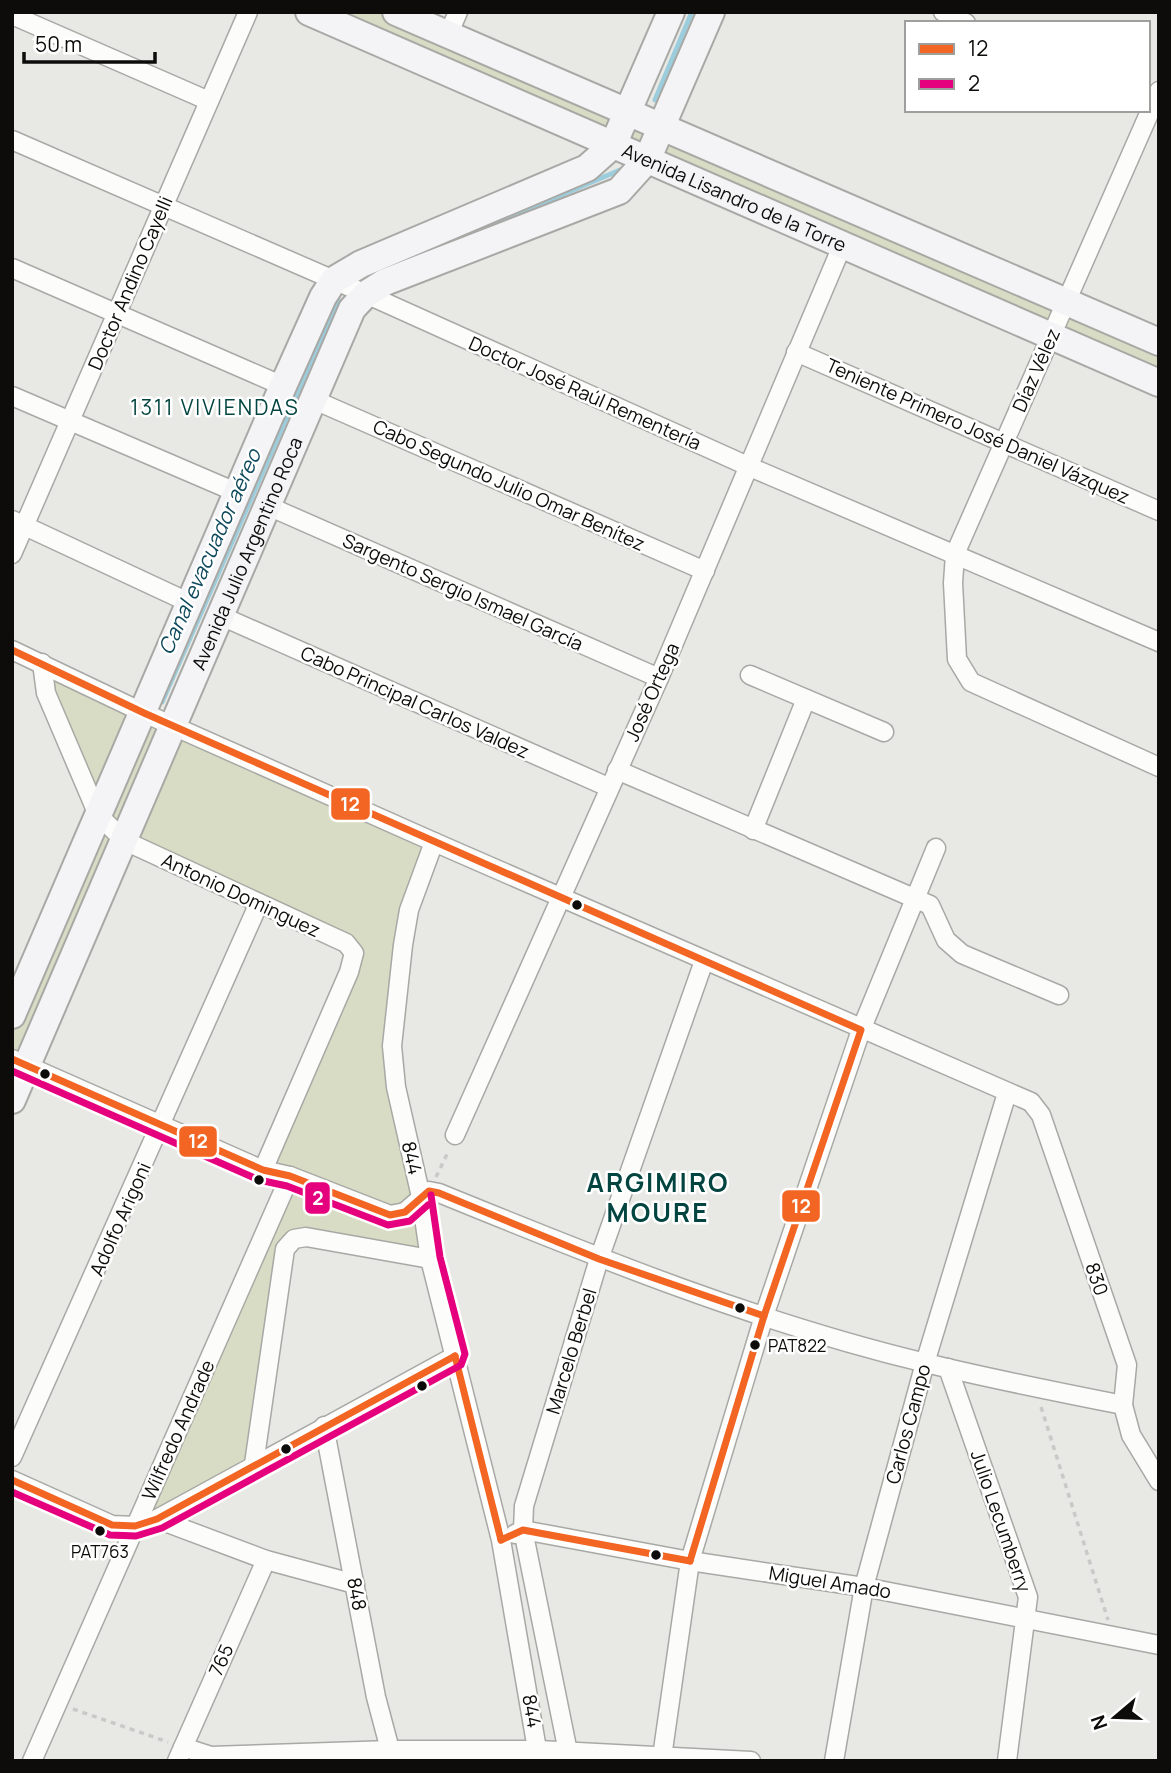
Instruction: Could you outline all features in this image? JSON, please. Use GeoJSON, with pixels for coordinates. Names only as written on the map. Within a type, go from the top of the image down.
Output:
{"type":"FeatureCollection","features":[{"type":"Feature","properties":{"kind":"main road","name":"Avenida Lisandro de la Torre"},"geometry":{"type":"LineString","coordinates":[[309,12],[1159,383]]}},
{"type":"Feature","properties":{"kind":"main road","name":"Avenida Lisandro de la Torre"},"geometry":{"type":"LineString","coordinates":[[396,12],[453,23],[661,127],[1159,342]]}},
{"type":"Feature","properties":{"kind":"main road"},"geometry":{"type":"LineString","coordinates":[[334,280],[361,264],[587,168],[613,145],[671,12]]}},
{"type":"Feature","properties":{"kind":"main road","name":"Avenida Julio Argentino Roca"},"geometry":{"type":"LineString","coordinates":[[12,1100],[20,1063],[125,841],[352,309],[366,294],[385,282],[619,191],[647,160],[711,12]]}},
{"type":"Feature","properties":{"kind":"main road","name":"Avenida Julio Argentino Roca"},"geometry":{"type":"LineString","coordinates":[[12,1015],[283,386],[323,296],[334,280]]}},
{"type":"Feature","properties":{"kind":"street","name":"Doctor Andino Cayelli"},"geometry":{"type":"LineString","coordinates":[[12,554],[18,523],[70,421],[247,12]]}},
{"type":"Feature","properties":{"kind":"street"},"geometry":{"type":"LineString","coordinates":[[943,12],[962,21]]}},
{"type":"Feature","properties":{"kind":"street"},"geometry":{"type":"LineString","coordinates":[[12,15],[209,101]]}},
{"type":"Feature","properties":{"kind":"street","name":"Díaz Vélez"},"geometry":{"type":"LineString","coordinates":[[1154,103],[955,554],[953,583],[957,659],[971,682],[1159,767]]}},
{"type":"Feature","properties":{"kind":"street","name":"Doctor José Raúl Rementería"},"geometry":{"type":"LineString","coordinates":[[12,140],[366,294],[750,467],[1159,642]]}},
{"type":"Feature","properties":{"kind":"street","name":"José Ortega"},"geometry":{"type":"LineString","coordinates":[[455,1135],[563,896],[608,786],[659,678],[842,246]]}},
{"type":"Feature","properties":{"kind":"street"},"geometry":{"type":"LineString","coordinates":[[12,268],[283,386]]}},
{"type":"Feature","properties":{"kind":"street","name":"Teniente Primero José Daniel Vázquez"},"geometry":{"type":"LineString","coordinates":[[796,352],[1159,511]]}},
{"type":"Feature","properties":{"kind":"street"},"geometry":{"type":"LineString","coordinates":[[12,396],[238,493]]}},
{"type":"Feature","properties":{"kind":"street","name":"Cabo Segundo Julio Omar Benítez"},"geometry":{"type":"LineString","coordinates":[[312,399],[705,571]]}},
{"type":"Feature","properties":{"kind":"street","name":"Sargento Sergio Ismael García"},"geometry":{"type":"LineString","coordinates":[[268,506],[659,678]]}},
{"type":"Feature","properties":{"kind":"street"},"geometry":{"type":"LineString","coordinates":[[18,523],[190,603]]}},
{"type":"Feature","properties":{"kind":"street","name":"Cabo Principal Carlos Valdez"},"geometry":{"type":"LineString","coordinates":[[221,617],[608,786]]}},
{"type":"Feature","properties":{"kind":"street","name":"830"},"geometry":{"type":"LineString","coordinates":[[12,650],[144,713],[434,842],[1031,1102],[1041,1115],[1127,1365],[1123,1405],[1131,1435],[1159,1480]]}},
{"type":"Feature","properties":{"kind":"street"},"geometry":{"type":"LineString","coordinates":[[42,663],[46,693],[98,815]]}},
{"type":"Feature","properties":{"kind":"street"},"geometry":{"type":"LineString","coordinates":[[750,674],[884,732]]}},
{"type":"Feature","properties":{"kind":"street"},"geometry":{"type":"LineString","coordinates":[[753,830],[806,699]]}},
{"type":"Feature","properties":{"kind":"street"},"geometry":{"type":"LineString","coordinates":[[617,770],[930,905],[946,940],[962,954],[1059,995]]}},
{"type":"Feature","properties":{"kind":"street","name":"Antonio Dominguez"},"geometry":{"type":"LineString","coordinates":[[98,815],[125,841],[346,943],[354,953],[349,972],[263,1170]]}},
{"type":"Feature","properties":{"kind":"street","name":"844"},"geometry":{"type":"LineString","coordinates":[[434,842],[409,910],[392,1046],[396,1087],[425,1194],[430,1259],[501,1540],[539,1755]]}},
{"type":"Feature","properties":{"kind":"street"},"geometry":{"type":"LineString","coordinates":[[662,1756],[690,1561],[764,1316],[861,1030],[936,848]]}},
{"type":"Feature","properties":{"kind":"street","name":"Adolfo Arigoni"},"geometry":{"type":"LineString","coordinates":[[12,1457],[259,903]]}},
{"type":"Feature","properties":{"kind":"street","name":"Marcelo Berbel"},"geometry":{"type":"LineString","coordinates":[[568,1752],[523,1530],[524,1506],[599,1259],[705,961]]}},
{"type":"Feature","properties":{"kind":"street"},"geometry":{"type":"LineString","coordinates":[[20,1063],[263,1170],[290,1176],[390,1215],[405,1212],[425,1194],[599,1259],[764,1316],[925,1363],[1123,1405]]}},
{"type":"Feature","properties":{"kind":"street","name":"Carlos Campo"},"geometry":{"type":"LineString","coordinates":[[834,1761],[864,1587],[925,1363],[1007,1093]]}},
{"type":"Feature","properties":{"kind":"street","name":"Wilfredo Andrade"},"geometry":{"type":"LineString","coordinates":[[32,1761],[290,1176]]}},
{"type":"Feature","properties":{"kind":"street"},"geometry":{"type":"LineString","coordinates":[[254,1464],[285,1250],[294,1239],[306,1237],[430,1259]]}},
{"type":"Feature","properties":{"kind":"street"},"geometry":{"type":"LineString","coordinates":[[12,1480],[112,1525],[135,1526],[158,1519],[455,1356]]}},
{"type":"Feature","properties":{"kind":"street","name":"Julio Lecumberry"},"geometry":{"type":"LineString","coordinates":[[948,1368],[1028,1597],[1007,1761]]}},
{"type":"Feature","properties":{"kind":"street","name":"848"},"geometry":{"type":"LineString","coordinates":[[324,1426],[376,1698],[392,1755]]}},
{"type":"Feature","properties":{"kind":"street"},"geometry":{"type":"LineString","coordinates":[[158,1519],[266,1560],[355,1584]]}},
{"type":"Feature","properties":{"kind":"street"},"geometry":{"type":"LineString","coordinates":[[501,1540],[523,1530]]}},
{"type":"Feature","properties":{"kind":"street","name":"Miguel Amado"},"geometry":{"type":"LineString","coordinates":[[523,1530],[690,1561],[864,1587],[1159,1645]]}},
{"type":"Feature","properties":{"kind":"street","name":"765"},"geometry":{"type":"LineString","coordinates":[[180,1754],[266,1560]]}},
{"type":"Feature","properties":{"kind":"street"},"geometry":{"type":"LineString","coordinates":[[180,1754],[281,1758],[539,1755],[568,1752],[751,1761]]}},
{"type":"Feature","properties":{"kind":"path"},"geometry":{"type":"LineString","coordinates":[[425,1194],[455,1135]]}},
{"type":"Feature","properties":{"kind":"path"},"geometry":{"type":"LineString","coordinates":[[1035,1388],[1113,1635]]}},
{"type":"Feature","properties":{"kind":"path"},"geometry":{"type":"LineString","coordinates":[[58,1704],[180,1754]]}},
{"type":"Feature","properties":{"kind":"green space"},"geometry":{"type":"Polygon","coordinates":[[[309,12],[396,12],[1159,342],[1159,383],[309,12]]]}},
{"type":"Feature","properties":{"kind":"green space"},"geometry":{"type":"Polygon","coordinates":[[[42,663],[434,842],[409,910],[392,1046],[430,1259],[294,1239],[254,1464],[135,1526],[290,1176],[263,1170],[354,953],[125,842],[12,1100],[12,1015],[98,815],[42,663]]]}},
{"type":"Feature","properties":{"kind":"waterway","name":"Canal evacuador aéreo"},"geometry":{"type":"LineString","coordinates":[[655,100],[692,12]]}},
{"type":"Feature","properties":{"kind":"waterway","name":"Canal evacuador aéreo"},"geometry":{"type":"LineString","coordinates":[[411,258],[625,168]]}},
{"type":"Feature","properties":{"kind":"waterway","name":"Canal evacuador aéreo"},"geometry":{"type":"LineString","coordinates":[[360,279],[380,271]]}},
{"type":"Feature","properties":{"kind":"waterway","name":"Canal evacuador aéreo"},"geometry":{"type":"LineString","coordinates":[[162,702],[338,300]]}},
{"type":"Feature","properties":{"kind":"transit line","name":"12"},"geometry":{"type":"LineString","coordinates":[[12,650],[144,713],[861,1030],[764,1316],[690,1561]]}},
{"type":"Feature","properties":{"kind":"transit line","name":"12"},"geometry":{"type":"LineString","coordinates":[[12,1059],[263,1170],[290,1176],[390,1215],[405,1212],[429,1191],[439,1193],[599,1259],[764,1316]]}},
{"type":"Feature","properties":{"kind":"transit line","name":"2"},"geometry":{"type":"LineString","coordinates":[[12,1071],[259,1180],[287,1186],[388,1225],[410,1221],[428,1205]]}},
{"type":"Feature","properties":{"kind":"transit line","name":"2"},"geometry":{"type":"LineString","coordinates":[[12,1492],[110,1535],[136,1536],[162,1528],[461,1365],[465,1354],[440,1257],[431,1195]]}},
{"type":"Feature","properties":{"kind":"transit line","name":"12"},"geometry":{"type":"LineString","coordinates":[[455,1356],[501,1540]]}},
{"type":"Feature","properties":{"kind":"transit line","name":"12"},"geometry":{"type":"LineString","coordinates":[[12,1480],[112,1525],[135,1526],[157,1519],[455,1356]]}},
{"type":"Feature","properties":{"kind":"transit line","name":"12"},"geometry":{"type":"LineString","coordinates":[[501,1540],[523,1530],[690,1561]]}},
{"type":"Feature","properties":{"kind":"place","name":"PAT822"},"geometry":{"type":"Point","coordinates":[755,1345]}},
{"type":"Feature","properties":{"kind":"place","name":"PAT763"},"geometry":{"type":"Point","coordinates":[100,1531]}},
{"type":"Feature","properties":{"kind":"district","name":"1311 VIVIENDAS"},"geometry":{"type":"Point","coordinates":[215,408]}},
{"type":"Feature","properties":{"kind":"district","name":"ARGIMIRO MOURE"},"geometry":{"type":"Point","coordinates":[658,1198]}}]}
